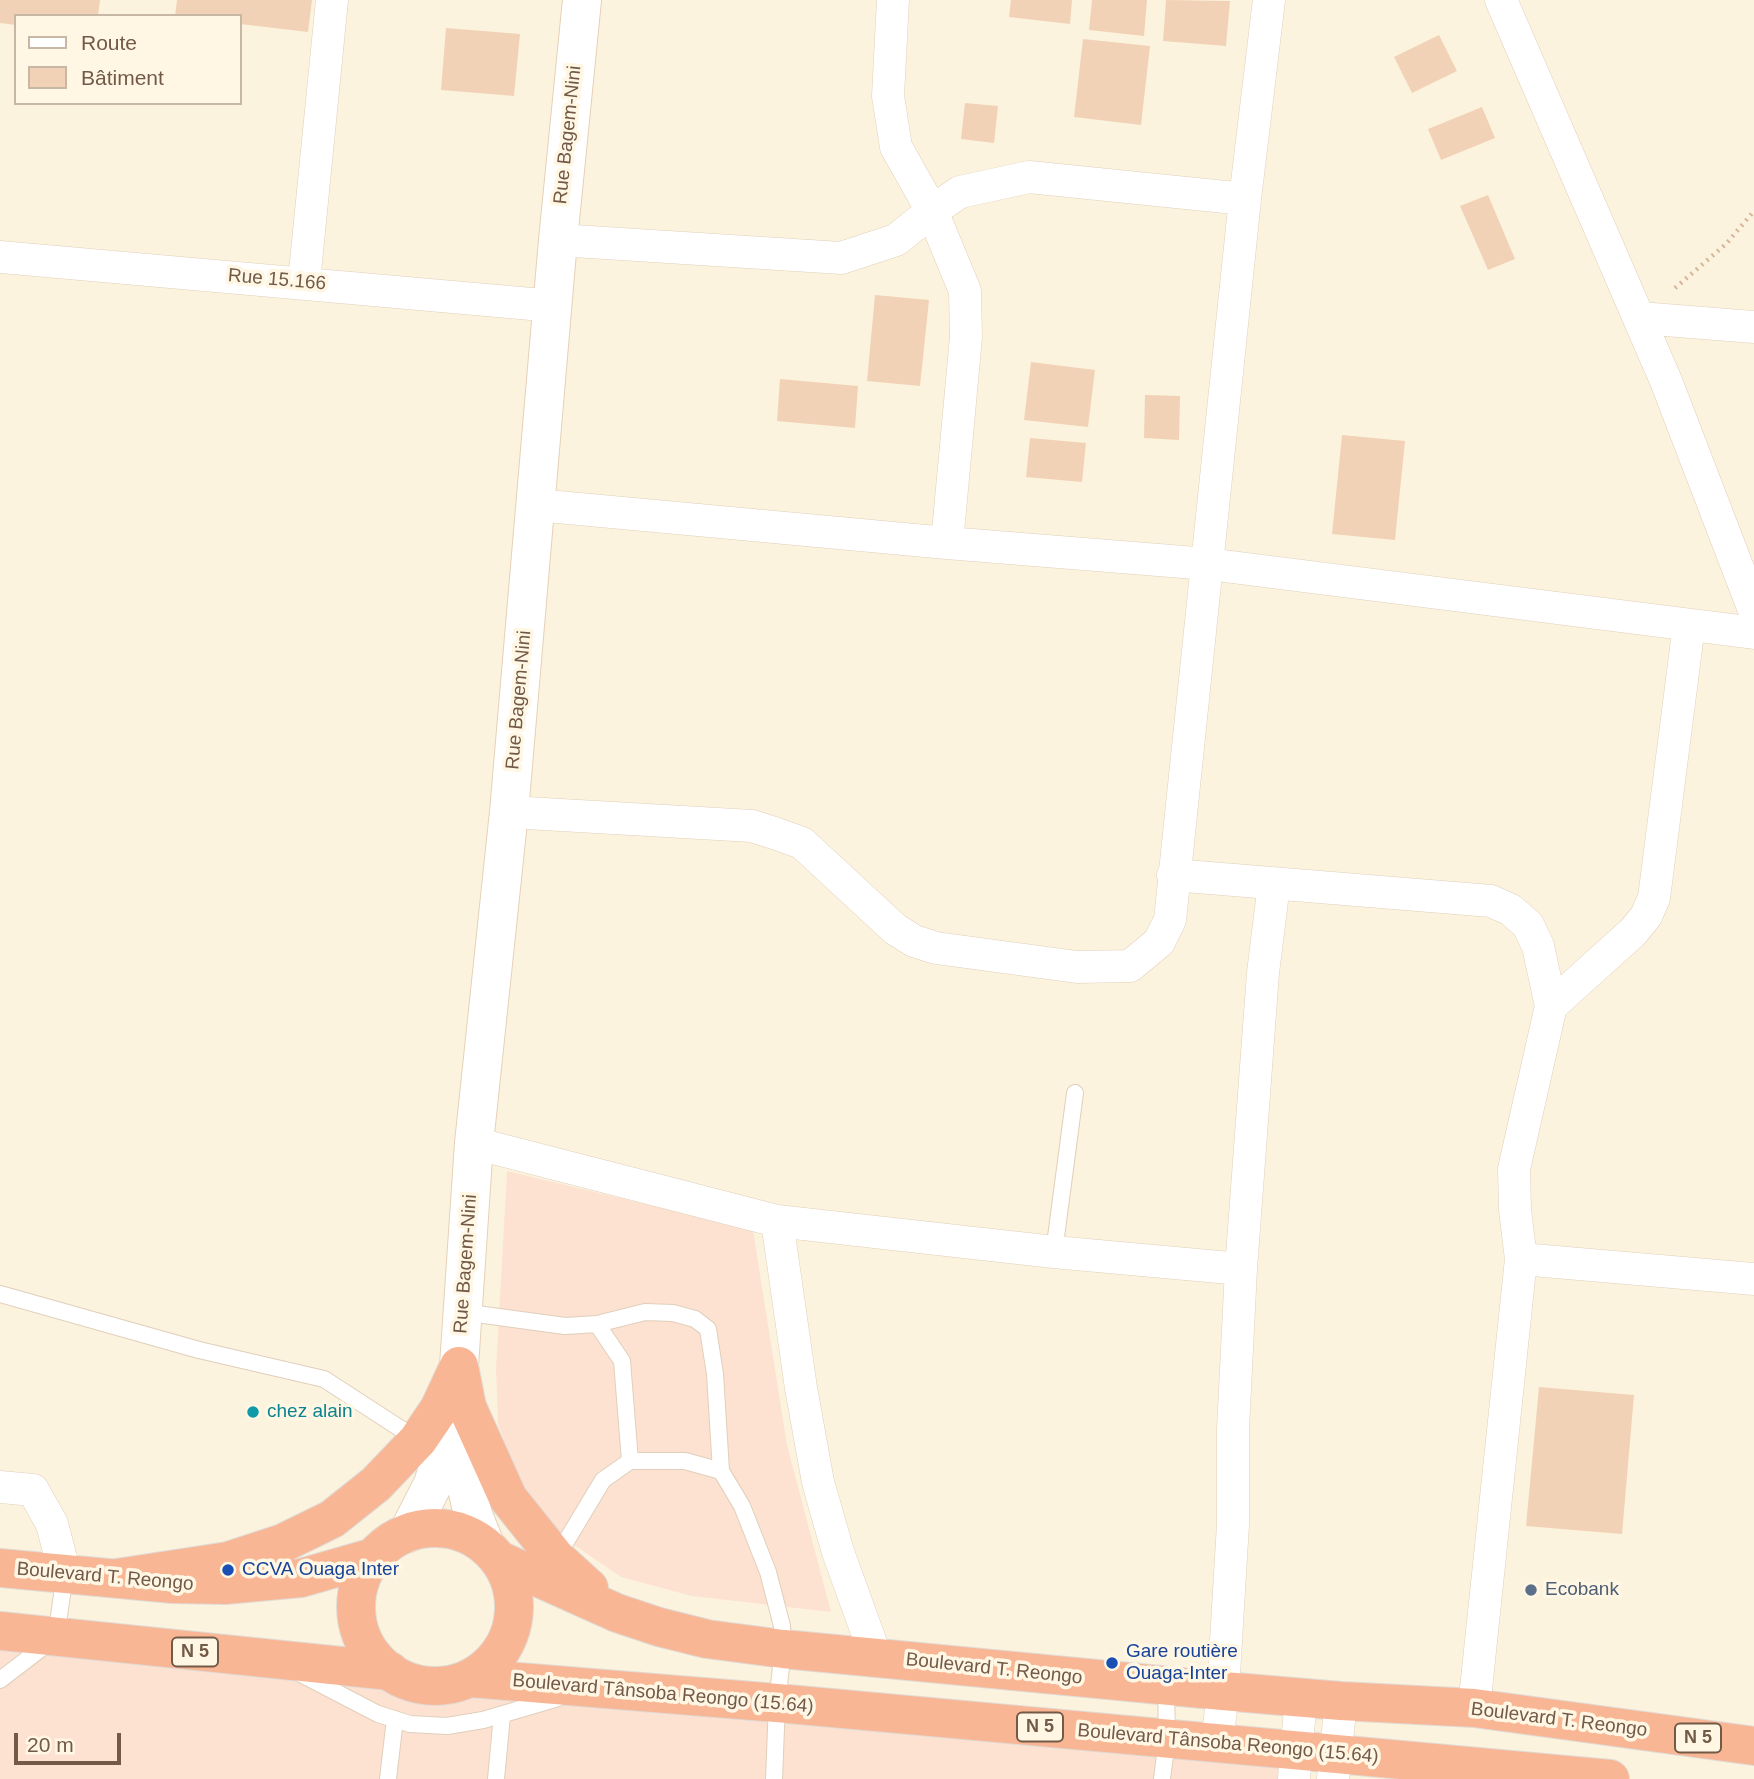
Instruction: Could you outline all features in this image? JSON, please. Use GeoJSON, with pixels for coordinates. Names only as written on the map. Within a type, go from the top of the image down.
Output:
{"type":"FeatureCollection","features":[{"type":"Feature","properties":{"kind":"highway"},"geometry":{"type":"LineString","coordinates":[[117,1578],[228,1561],[283,1543],[332,1519],[376,1484],[418,1440],[458,1383]]}},
{"type":"Feature","properties":{"kind":"highway"},"geometry":{"type":"LineString","coordinates":[[458,1383],[508,1498],[556,1558],[617,1613]]}},
{"type":"Feature","properties":{"kind":"highway","name":"Boulevard Tânsoba Reongo (15.64)"},"geometry":{"type":"LineString","coordinates":[[428,1528],[448,1529],[467,1535],[492,1552],[509,1577],[514,1596],[514,1616],[510,1635],[500,1653],[486,1667],[470,1678],[451,1684],[431,1685],[410,1681],[390,1671],[374,1657],[363,1638],[357,1618],[357,1596],[362,1576],[374,1557],[390,1542],[408,1533],[428,1528]]}},
{"type":"Feature","properties":{"kind":"highway","name":"Boulevard T. Reongo"},"geometry":{"type":"LineString","coordinates":[[492,1552],[617,1613],[707,1639],[783,1649],[1341,1702],[1474,1708],[1754,1745]]}},
{"type":"Feature","properties":{"kind":"highway","name":"Boulevard T. Reongo"},"geometry":{"type":"LineString","coordinates":[[0,1568],[173,1584],[225,1585],[301,1578],[374,1557]]}},
{"type":"Feature","properties":{"kind":"highway","name":"Boulevard Tânsoba Reongo (15.64)"},"geometry":{"type":"LineString","coordinates":[[0,1631],[390,1671]]}},
{"type":"Feature","properties":{"kind":"highway","name":"Boulevard Tânsoba Reongo (15.64)"},"geometry":{"type":"LineString","coordinates":[[470,1678],[1217,1744],[1296,1764],[1610,1779]]}},
{"type":"Feature","properties":{"kind":"street"},"geometry":{"type":"LineString","coordinates":[[304,282],[332,0]]}},
{"type":"Feature","properties":{"kind":"street","name":"Rue Bagem-Nini"},"geometry":{"type":"LineString","coordinates":[[458,1383],[474,1143],[509,812],[558,240],[582,0]]}},
{"type":"Feature","properties":{"kind":"street"},"geometry":{"type":"LineString","coordinates":[[893,0],[888,96],[896,147],[932,211],[965,291],[966,337],[947,543]]}},
{"type":"Feature","properties":{"kind":"street"},"geometry":{"type":"LineString","coordinates":[[509,812],[752,827],[802,843],[895,929],[914,941],[936,948],[1077,967],[1130,966],[1159,942],[1170,920],[1245,199],[1269,0]]}},
{"type":"Feature","properties":{"kind":"street"},"geometry":{"type":"LineString","coordinates":[[1501,0],[1640,318],[1754,610]]}},
{"type":"Feature","properties":{"kind":"street"},"geometry":{"type":"LineString","coordinates":[[558,240],[841,258],[897,240],[960,192],[1029,177],[1245,199]]}},
{"type":"Feature","properties":{"kind":"street","name":"Rue 15.166"},"geometry":{"type":"LineString","coordinates":[[0,257],[554,306]]}},
{"type":"Feature","properties":{"kind":"street"},"geometry":{"type":"LineString","coordinates":[[1640,318],[1754,327]]}},
{"type":"Feature","properties":{"kind":"street"},"geometry":{"type":"LineString","coordinates":[[536,505],[1208,564],[1754,633]]}},
{"type":"Feature","properties":{"kind":"street"},"geometry":{"type":"LineString","coordinates":[[1551,1006],[1633,932],[1646,916],[1654,898],[1689,625]]}},
{"type":"Feature","properties":{"kind":"street"},"geometry":{"type":"LineString","coordinates":[[1173,876],[1491,901],[1511,910],[1528,925],[1538,946],[1551,1006],[1514,1169],[1515,1210],[1521,1259],[1474,1708]]}},
{"type":"Feature","properties":{"kind":"street"},"geometry":{"type":"LineString","coordinates":[[1217,1744],[1223,1691],[1233,1524],[1233,1429],[1241,1269],[1263,973],[1274,884]]}},
{"type":"Feature","properties":{"kind":"street"},"geometry":{"type":"LineString","coordinates":[[474,1143],[777,1220],[1054,1252],[1241,1269]]}},
{"type":"Feature","properties":{"kind":"street"},"geometry":{"type":"LineString","coordinates":[[777,1220],[801,1388],[818,1482],[838,1552],[876,1657]]}},
{"type":"Feature","properties":{"kind":"street"},"geometry":{"type":"LineString","coordinates":[[1521,1259],[1754,1279]]}},
{"type":"Feature","properties":{"kind":"street"},"geometry":{"type":"LineString","coordinates":[[408,1533],[433,1484],[445,1447],[458,1383]]}},
{"type":"Feature","properties":{"kind":"street"},"geometry":{"type":"LineString","coordinates":[[458,1383],[460,1452],[467,1492],[473,1515],[492,1552]]}},
{"type":"Feature","properties":{"kind":"street"},"geometry":{"type":"LineString","coordinates":[[0,1487],[33,1490],[52,1524],[65,1574]]}},
{"type":"Feature","properties":{"kind":"street"},"geometry":{"type":"LineString","coordinates":[[1296,1764],[1301,1698]]}},
{"type":"Feature","properties":{"kind":"street"},"geometry":{"type":"LineString","coordinates":[[1334,1766],[1341,1702]]}},
{"type":"Feature","properties":{"kind":"lane"},"geometry":{"type":"LineString","coordinates":[[1054,1252],[1075,1093]]}},
{"type":"Feature","properties":{"kind":"lane"},"geometry":{"type":"LineString","coordinates":[[0,1294],[199,1350],[324,1379],[418,1440]]}},
{"type":"Feature","properties":{"kind":"lane"},"geometry":{"type":"LineString","coordinates":[[463,1312],[565,1326],[597,1324],[645,1312],[673,1313],[695,1319],[708,1329],[715,1374],[721,1471],[742,1506],[768,1572],[782,1626],[783,1649],[776,1703],[774,1779]]}},
{"type":"Feature","properties":{"kind":"lane"},"geometry":{"type":"LineString","coordinates":[[597,1324],[622,1361],[630,1461]]}},
{"type":"Feature","properties":{"kind":"lane"},"geometry":{"type":"LineString","coordinates":[[556,1558],[603,1480],[630,1461],[685,1461],[721,1471]]}},
{"type":"Feature","properties":{"kind":"lane"},"geometry":{"type":"LineString","coordinates":[[0,1680],[56,1637],[65,1574]]}},
{"type":"Feature","properties":{"kind":"lane"},"geometry":{"type":"LineString","coordinates":[[278,1661],[378,1714],[410,1724],[447,1726],[483,1720],[546,1700],[604,1689]]}},
{"type":"Feature","properties":{"kind":"lane"},"geometry":{"type":"LineString","coordinates":[[1162,1779],[1167,1740],[1166,1685]]}},
{"type":"Feature","properties":{"kind":"lane"},"geometry":{"type":"LineString","coordinates":[[496,1779],[502,1715]]}},
{"type":"Feature","properties":{"kind":"lane"},"geometry":{"type":"LineString","coordinates":[[388,1779],[395,1719]]}},
{"type":"Feature","properties":{"kind":"path"},"geometry":{"type":"LineString","coordinates":[[1640,318],[1726,244],[1754,211]]}},
{"type":"Feature","properties":{"kind":"shaded area"},"geometry":{"type":"Polygon","coordinates":[[[507,1171],[753,1230],[787,1445],[831,1612],[692,1596],[621,1577],[548,1527],[515,1470],[498,1424],[496,1369],[507,1171]]]}},
{"type":"Feature","properties":{"kind":"shaded area"},"geometry":{"type":"Polygon","coordinates":[[[0,1631],[390,1671],[1298,1750],[1294,1779],[0,1779],[0,1631]]]}},
{"type":"Feature","properties":{"kind":"building"},"geometry":{"type":"Polygon","coordinates":[[[0,0],[100,0],[98,14],[14,14],[14,25],[0,23],[0,0]]]}},
{"type":"Feature","properties":{"kind":"building"},"geometry":{"type":"Polygon","coordinates":[[[177,0],[312,0],[308,32],[242,24],[242,14],[175,14],[177,0]]]}},
{"type":"Feature","properties":{"kind":"building"},"geometry":{"type":"Polygon","coordinates":[[[1011,0],[1072,0],[1070,24],[1009,17],[1011,0]]]}},
{"type":"Feature","properties":{"kind":"building"},"geometry":{"type":"Polygon","coordinates":[[[1092,0],[1147,0],[1144,36],[1089,30],[1092,0]]]}},
{"type":"Feature","properties":{"kind":"building"},"geometry":{"type":"Polygon","coordinates":[[[1166,0],[1230,1],[1226,46],[1163,41],[1166,0]]]}},
{"type":"Feature","properties":{"kind":"building"},"geometry":{"type":"Polygon","coordinates":[[[446,28],[520,34],[514,96],[441,90],[446,28]]]}},
{"type":"Feature","properties":{"kind":"building"},"geometry":{"type":"Polygon","coordinates":[[[1439,35],[1457,71],[1412,93],[1394,57],[1439,35]]]}},
{"type":"Feature","properties":{"kind":"building"},"geometry":{"type":"Polygon","coordinates":[[[1083,39],[1150,46],[1141,125],[1074,117],[1083,39]]]}},
{"type":"Feature","properties":{"kind":"building"},"geometry":{"type":"Polygon","coordinates":[[[965,103],[998,106],[994,143],[961,139],[965,103]]]}},
{"type":"Feature","properties":{"kind":"building"},"geometry":{"type":"Polygon","coordinates":[[[1482,107],[1495,138],[1441,160],[1428,129],[1482,107]]]}},
{"type":"Feature","properties":{"kind":"building"},"geometry":{"type":"Polygon","coordinates":[[[1488,195],[1515,259],[1488,270],[1460,206],[1488,195]]]}},
{"type":"Feature","properties":{"kind":"building"},"geometry":{"type":"Polygon","coordinates":[[[875,295],[929,300],[920,386],[867,381],[875,295]]]}},
{"type":"Feature","properties":{"kind":"building"},"geometry":{"type":"Polygon","coordinates":[[[1031,362],[1095,370],[1088,427],[1024,420],[1031,362]]]}},
{"type":"Feature","properties":{"kind":"building"},"geometry":{"type":"Polygon","coordinates":[[[780,379],[858,386],[855,428],[777,421],[780,379]]]}},
{"type":"Feature","properties":{"kind":"building"},"geometry":{"type":"Polygon","coordinates":[[[1145,395],[1180,396],[1179,440],[1144,438],[1145,395]]]}},
{"type":"Feature","properties":{"kind":"building"},"geometry":{"type":"Polygon","coordinates":[[[1342,435],[1405,441],[1395,540],[1332,534],[1342,435]]]}},
{"type":"Feature","properties":{"kind":"building"},"geometry":{"type":"Polygon","coordinates":[[[1030,438],[1086,443],[1082,482],[1026,477],[1030,438]]]}},
{"type":"Feature","properties":{"kind":"building"},"geometry":{"type":"Polygon","coordinates":[[[1539,1387],[1634,1395],[1622,1534],[1526,1526],[1539,1387]]]}},
{"type":"Feature","properties":{"kind":"place","name":"chez alain"},"geometry":{"type":"Point","coordinates":[253,1412]}},
{"type":"Feature","properties":{"kind":"place","name":"CCVA Ouaga Inter"},"geometry":{"type":"Point","coordinates":[228,1570]}},
{"type":"Feature","properties":{"kind":"place","name":"Ecobank"},"geometry":{"type":"Point","coordinates":[1531,1590]}},
{"type":"Feature","properties":{"kind":"place","name":"Gare routière Ouaga-Inter"},"geometry":{"type":"Point","coordinates":[1112,1663]}}]}
